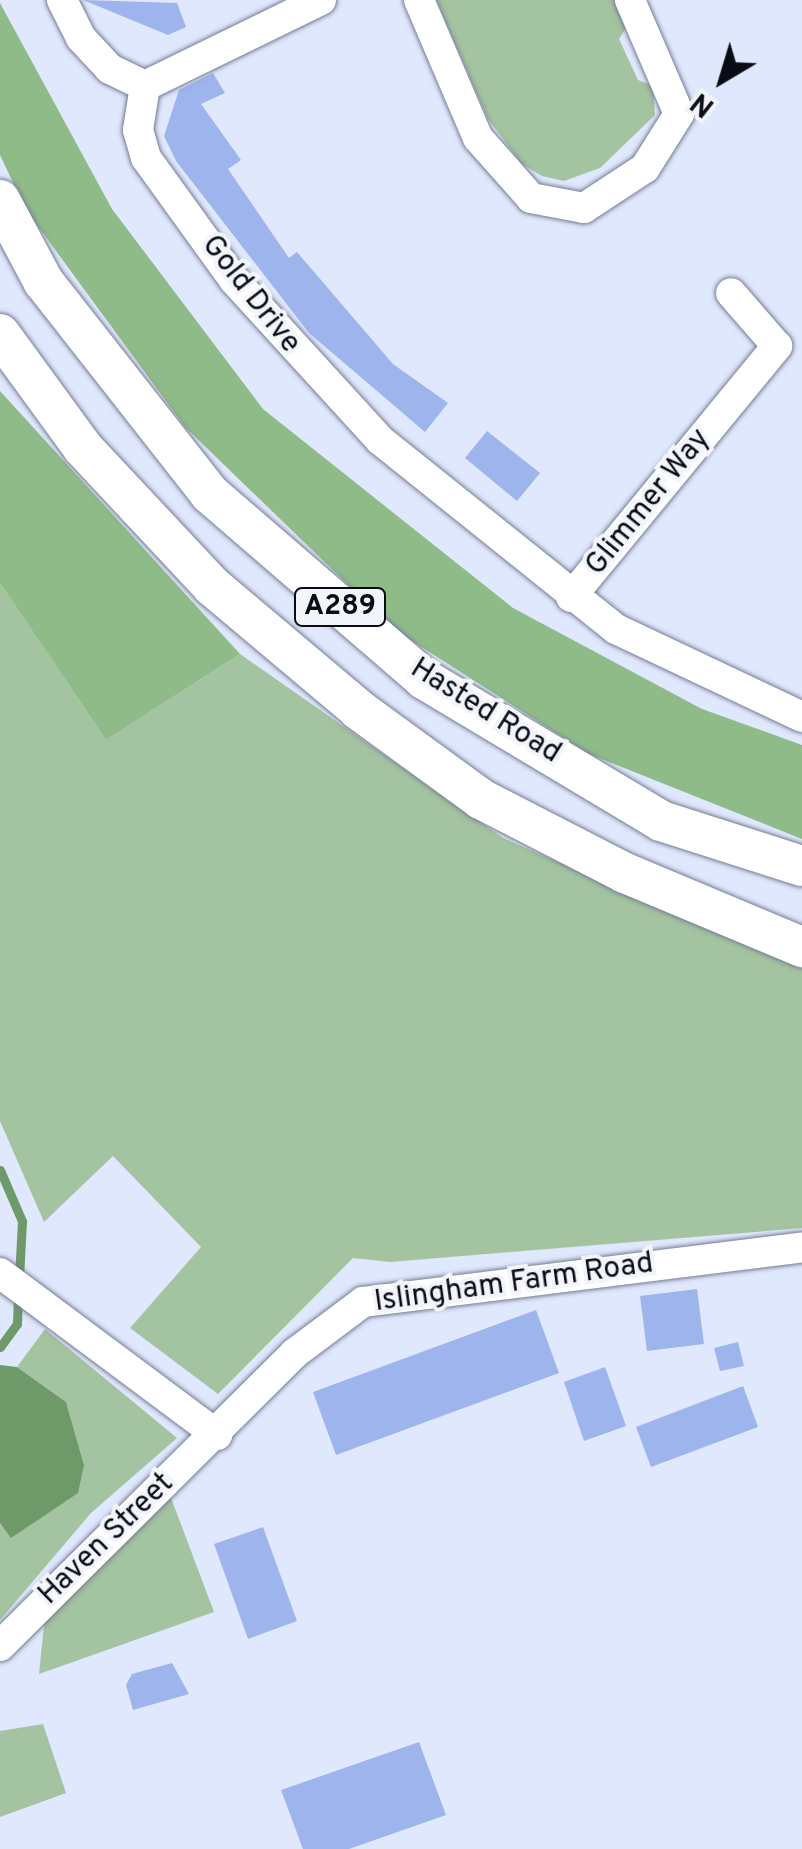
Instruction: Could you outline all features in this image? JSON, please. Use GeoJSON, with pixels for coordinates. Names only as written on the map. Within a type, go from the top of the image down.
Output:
{"type":"FeatureCollection","features":[{"type":"Feature","properties":{"kind":"main road","name":"Hasted Road"},"geometry":{"type":"LineString","coordinates":[[0,200],[43,280],[210,494],[424,679],[661,820],[802,866]]}},
{"type":"Feature","properties":{"kind":"main road","name":"A289"},"geometry":{"type":"LineString","coordinates":[[0,334],[82,448],[212,586],[359,710],[481,800],[625,874],[802,947]]}},
{"type":"Feature","properties":{"kind":"street"},"geometry":{"type":"LineString","coordinates":[[62,0],[81,38],[110,69],[145,86],[320,0]]}},
{"type":"Feature","properties":{"kind":"street"},"geometry":{"type":"LineString","coordinates":[[418,0],[478,138],[531,198],[584,208],[639,186],[679,114],[630,0]]}},
{"type":"Feature","properties":{"kind":"street","name":"Gold Drive"},"geometry":{"type":"LineString","coordinates":[[145,86],[138,130],[146,158],[234,280],[380,440],[572,597]]}},
{"type":"Feature","properties":{"kind":"street","name":"Glimmer Way"},"geometry":{"type":"LineString","coordinates":[[731,292],[790,342],[572,597],[616,629],[802,718]]}},
{"type":"Feature","properties":{"kind":"street","name":"Islingham Farm Road"},"geometry":{"type":"LineString","coordinates":[[216,1435],[295,1353],[363,1302],[802,1247]]}},
{"type":"Feature","properties":{"kind":"street"},"geometry":{"type":"LineString","coordinates":[[0,1273],[216,1435]]}},
{"type":"Feature","properties":{"kind":"street","name":"Haven Street"},"geometry":{"type":"LineString","coordinates":[[0,1646],[216,1435]]}},
{"type":"Feature","properties":{"kind":"shaded area"},"geometry":{"type":"Polygon","coordinates":[[[436,0],[615,0],[628,25],[619,39],[638,80],[653,86],[655,115],[600,168],[564,181],[542,176],[522,164],[488,119],[436,0]]]}},
{"type":"Feature","properties":{"kind":"shaded area"},"geometry":{"type":"Polygon","coordinates":[[[0,3],[112,209],[263,409],[513,608],[702,709],[802,745],[802,839],[589,754],[395,630],[185,427],[26,210],[0,155],[0,3]]]}},
{"type":"Feature","properties":{"kind":"shaded area"},"geometry":{"type":"Polygon","coordinates":[[[0,391],[240,654],[106,740],[0,583],[0,391]]]}},
{"type":"Feature","properties":{"kind":"shaded area"},"geometry":{"type":"Polygon","coordinates":[[[0,583],[106,740],[240,654],[503,838],[802,968],[802,1228],[390,1262],[353,1258],[218,1394],[130,1328],[201,1247],[113,1156],[44,1222],[0,1121],[0,583]]]}},
{"type":"Feature","properties":{"kind":"shaded area"},"geometry":{"type":"Polygon","coordinates":[[[45,1329],[177,1438],[91,1513],[0,1620],[0,1523],[12,1538],[84,1465],[66,1402],[17,1367],[45,1329]]]}},
{"type":"Feature","properties":{"kind":"shaded area"},"geometry":{"type":"Polygon","coordinates":[[[0,1365],[17,1367],[66,1402],[84,1465],[78,1493],[11,1538],[0,1523],[0,1365]]]}},
{"type":"Feature","properties":{"kind":"shaded area"},"geometry":{"type":"Polygon","coordinates":[[[168,1490],[214,1612],[39,1674],[45,1616],[168,1490]]]}},
{"type":"Feature","properties":{"kind":"shaded area"},"geometry":{"type":"Polygon","coordinates":[[[43,1724],[66,1793],[0,1817],[0,1731],[43,1724]]]}},
{"type":"Feature","properties":{"kind":"building"},"geometry":{"type":"Polygon","coordinates":[[[83,0],[177,3],[186,27],[168,35],[83,0]]]}},
{"type":"Feature","properties":{"kind":"building"},"geometry":{"type":"Polygon","coordinates":[[[213,73],[225,93],[201,104],[241,160],[228,169],[289,258],[297,252],[393,364],[448,403],[425,432],[309,333],[176,161],[164,136],[179,90],[213,73]]]}},
{"type":"Feature","properties":{"kind":"building"},"geometry":{"type":"Polygon","coordinates":[[[487,431],[540,473],[517,501],[465,458],[487,431]]]}},
{"type":"Feature","properties":{"kind":"building"},"geometry":{"type":"Polygon","coordinates":[[[697,1289],[704,1344],[647,1351],[640,1296],[697,1289]]]}},
{"type":"Feature","properties":{"kind":"building"},"geometry":{"type":"Polygon","coordinates":[[[536,1310],[559,1373],[336,1455],[313,1392],[536,1310]]]}},
{"type":"Feature","properties":{"kind":"building"},"geometry":{"type":"Polygon","coordinates":[[[738,1342],[744,1366],[720,1371],[714,1348],[738,1342]]]}},
{"type":"Feature","properties":{"kind":"building"},"geometry":{"type":"Polygon","coordinates":[[[605,1367],[626,1426],[584,1441],[564,1382],[605,1367]]]}},
{"type":"Feature","properties":{"kind":"building"},"geometry":{"type":"Polygon","coordinates":[[[743,1386],[758,1427],[651,1467],[636,1427],[743,1386]]]}},
{"type":"Feature","properties":{"kind":"building"},"geometry":{"type":"Polygon","coordinates":[[[263,1527],[297,1621],[248,1639],[214,1544],[263,1527]]]}},
{"type":"Feature","properties":{"kind":"building"},"geometry":{"type":"Polygon","coordinates":[[[172,1663],[189,1694],[133,1710],[126,1685],[132,1674],[172,1663]]]}},
{"type":"Feature","properties":{"kind":"building"},"geometry":{"type":"Polygon","coordinates":[[[419,1742],[446,1815],[349,1849],[303,1849],[281,1790],[419,1742]]]}},
{"type":"Feature","properties":{"kind":"waterway"},"geometry":{"type":"LineString","coordinates":[[0,1170],[22,1221],[19,1279]]}},
{"type":"Feature","properties":{"kind":"waterway"},"geometry":{"type":"LineString","coordinates":[[0,1347],[17,1324],[18,1295]]}}]}
